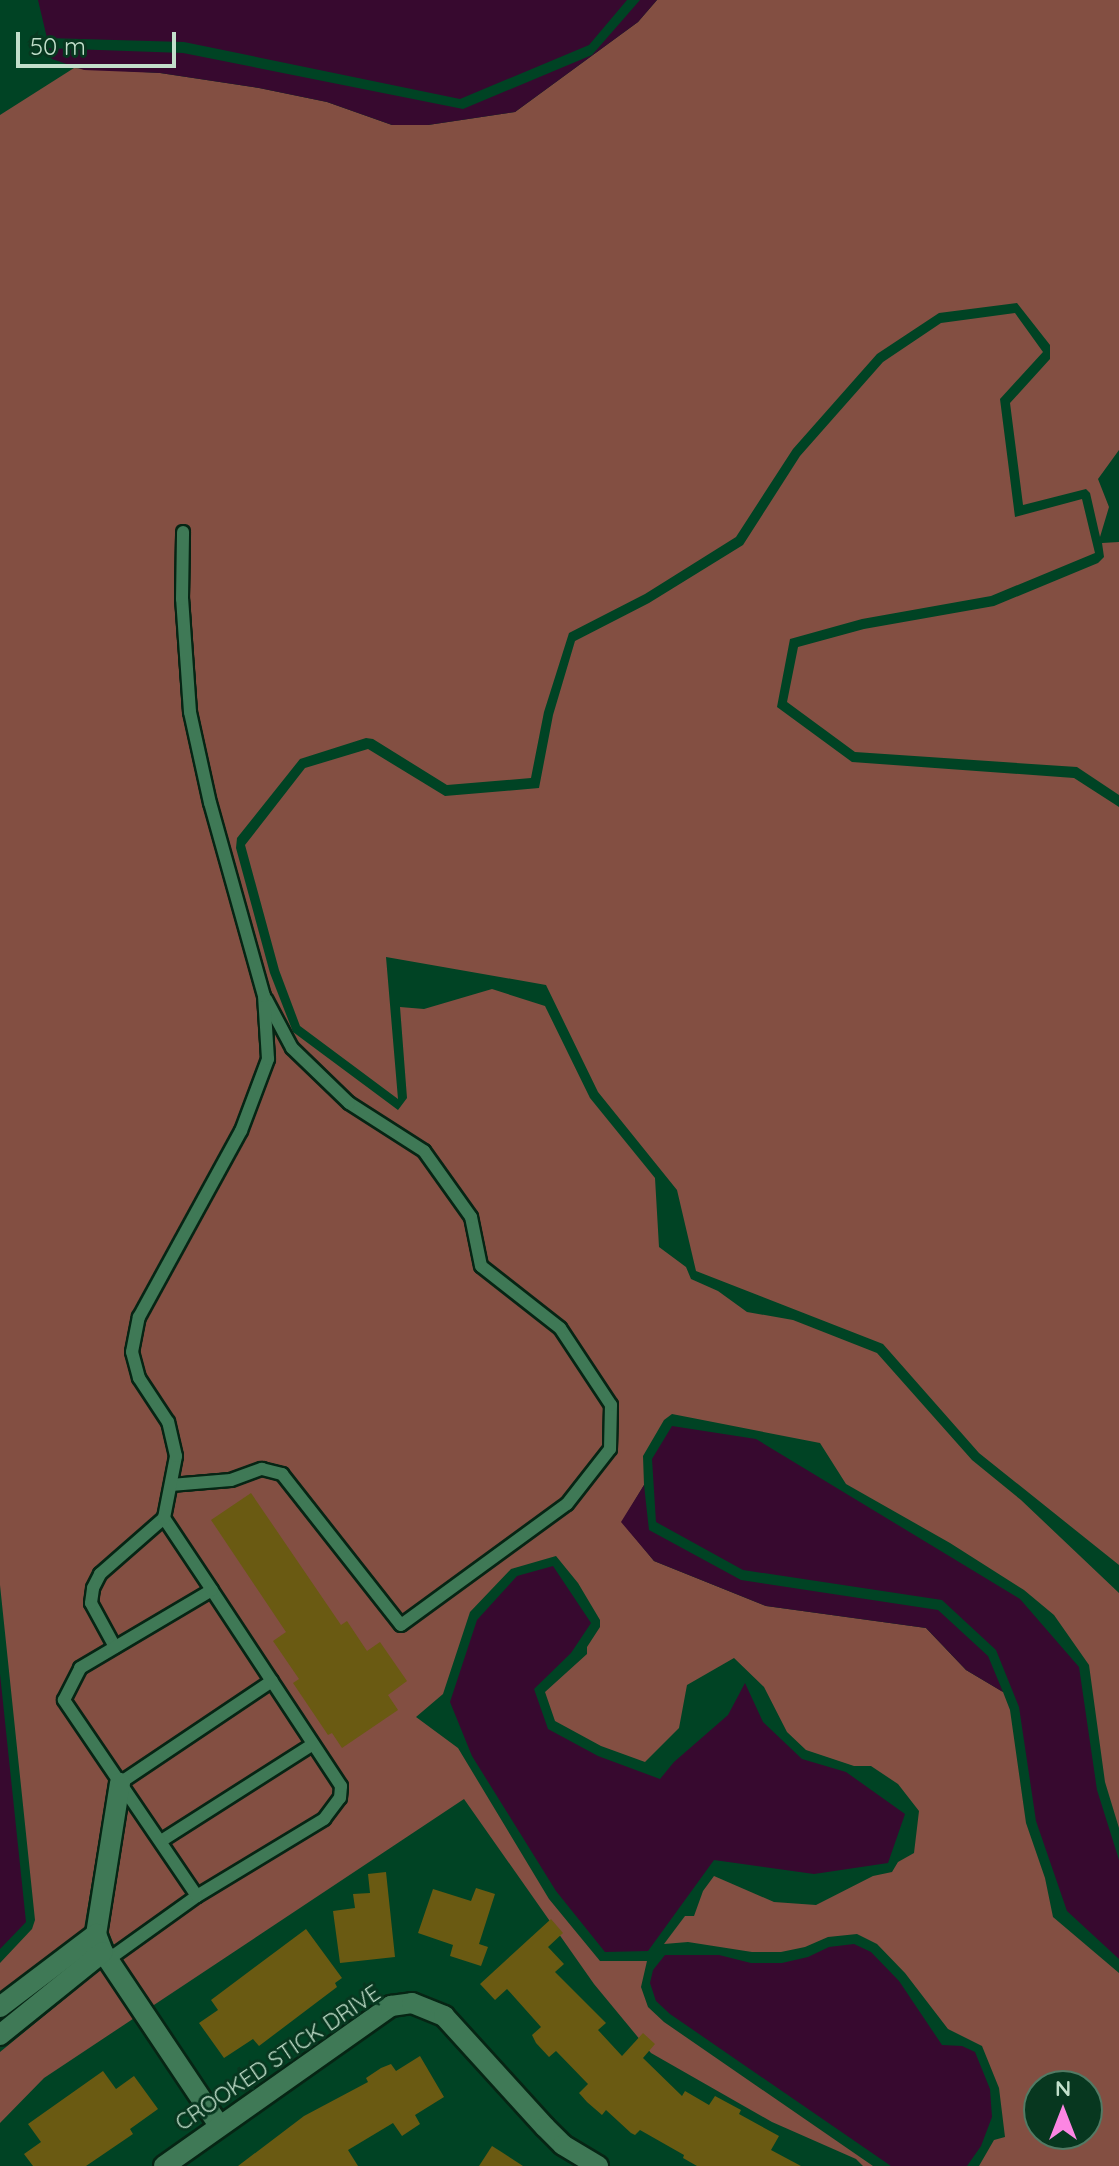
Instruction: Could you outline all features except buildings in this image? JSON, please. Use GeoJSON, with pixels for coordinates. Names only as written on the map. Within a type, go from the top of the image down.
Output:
{"type":"FeatureCollection","features":[{"type":"Feature","properties":{"kind":"street"},"geometry":{"type":"LineString","coordinates":[[120,1783],[95,1925],[103,1948],[219,2125]]}},
{"type":"Feature","properties":{"kind":"street"},"geometry":{"type":"LineString","coordinates":[[0,2007],[103,1948]]}},
{"type":"Feature","properties":{"kind":"street"},"geometry":{"type":"LineString","coordinates":[[0,2035],[103,1948]]}},
{"type":"Feature","properties":{"kind":"street","name":"CROOKED STICK DRIVE"},"geometry":{"type":"LineString","coordinates":[[164,2166],[391,2006],[412,2003],[444,2016],[554,2136],[598,2166]]}},
{"type":"Feature","properties":{"kind":"lane"},"geometry":{"type":"LineString","coordinates":[[115,1647],[91,1603],[93,1588],[100,1574],[164,1518],[176,1456],[168,1422],[139,1378],[132,1352],[139,1317],[241,1131],[268,1059],[264,996],[210,803],[190,712],[182,599],[183,532]]}},
{"type":"Feature","properties":{"kind":"lane"},"geometry":{"type":"LineString","coordinates":[[171,1485],[231,1480],[262,1469],[282,1474],[401,1625],[567,1504],[610,1449],[611,1405],[560,1328],[481,1266],[471,1217],[424,1151],[349,1103],[292,1048],[264,996]]}},
{"type":"Feature","properties":{"kind":"lane"},"geometry":{"type":"LineString","coordinates":[[103,1948],[197,1896],[324,1819],[340,1798],[341,1786],[164,1518]]}},
{"type":"Feature","properties":{"kind":"lane"},"geometry":{"type":"LineString","coordinates":[[197,1896],[64,1700],[80,1668],[212,1590]]}},
{"type":"Feature","properties":{"kind":"lane"},"geometry":{"type":"LineString","coordinates":[[120,1783],[272,1681]]}},
{"type":"Feature","properties":{"kind":"lane"},"geometry":{"type":"LineString","coordinates":[[161,1841],[313,1744]]}},
{"type":"Feature","properties":{"kind":"shaded area"},"geometry":{"type":"Polygon","coordinates":[[[38,0],[627,0],[589,45],[460,99],[184,42],[47,38],[38,0]]]}},
{"type":"Feature","properties":{"kind":"shaded area"},"geometry":{"type":"Polygon","coordinates":[[[640,0],[657,0],[638,22],[515,112],[428,125],[392,125],[327,102],[259,88],[160,73],[84,70],[52,59],[43,48],[183,53],[463,109],[592,55],[640,0]]]}},
{"type":"Feature","properties":{"kind":"shaded area"},"geometry":{"type":"Polygon","coordinates":[[[657,0],[1119,0],[1119,450],[1098,479],[1109,507],[1100,537],[1090,493],[1086,489],[1023,505],[1010,403],[1050,359],[1050,345],[1017,303],[939,313],[877,354],[793,449],[736,537],[645,594],[569,633],[544,712],[531,778],[447,785],[373,739],[366,738],[300,759],[237,838],[236,848],[270,973],[293,1032],[398,1110],[407,1098],[400,1007],[424,1009],[492,989],[545,1006],[590,1098],[655,1178],[659,1247],[686,1267],[691,1279],[718,1291],[747,1312],[793,1320],[877,1353],[972,1460],[1021,1500],[1119,1593],[1119,1828],[1105,1782],[1089,1665],[1054,1615],[1024,1590],[950,1543],[846,1484],[820,1443],[672,1414],[664,1420],[643,1456],[644,1485],[622,1522],[654,1561],[766,1606],[926,1628],[966,1670],[1003,1692],[1010,1710],[1026,1823],[1045,1878],[1053,1917],[1119,1973],[1119,2166],[979,2166],[994,2140],[1005,2137],[999,2088],[982,2046],[948,2029],[905,1973],[877,1944],[857,1934],[828,1937],[805,1947],[781,1952],[752,1952],[688,1942],[664,1944],[685,1916],[694,1916],[703,1891],[714,1876],[774,1902],[816,1905],[873,1876],[892,1872],[898,1862],[914,1853],[919,1811],[898,1784],[871,1766],[854,1766],[806,1750],[787,1732],[764,1687],[734,1658],[687,1685],[679,1728],[645,1762],[601,1746],[555,1721],[545,1692],[587,1654],[587,1647],[600,1627],[600,1620],[578,1583],[556,1556],[511,1569],[470,1612],[443,1694],[416,1717],[458,1748],[549,1899],[600,1961],[647,1961],[641,1987],[648,2007],[664,2022],[873,2166],[863,2166],[856,2159],[772,2122],[651,2053],[594,1984],[464,1799],[44,2078],[0,2123],[0,2052],[118,1955],[106,1925],[133,1774],[111,1769],[84,1929],[0,1993],[0,1963],[32,1929],[35,1920],[0,1585],[0,115],[74,68],[160,73],[259,88],[327,102],[392,125],[428,125],[515,112],[638,22],[657,0]]]}},
{"type":"Feature","properties":{"kind":"shaded area"},"geometry":{"type":"Polygon","coordinates":[[[1015,313],[1043,352],[1000,399],[1015,517],[1082,499],[1095,553],[991,596],[862,619],[790,639],[777,707],[852,762],[1074,778],[1119,807],[1119,1565],[979,1453],[883,1344],[696,1271],[677,1190],[598,1092],[546,985],[386,957],[398,1099],[300,1026],[279,970],[245,845],[305,768],[368,749],[445,796],[539,788],[553,715],[575,641],[649,603],[743,545],[800,456],[883,362],[941,323],[1015,313]]]}},
{"type":"Feature","properties":{"kind":"shaded area"},"geometry":{"type":"Polygon","coordinates":[[[1119,542],[1119,795],[1077,767],[855,752],[787,702],[798,647],[864,629],[994,606],[1098,563],[1104,557],[1102,543],[1119,542]]]}},
{"type":"Feature","properties":{"kind":"shaded area"},"geometry":{"type":"Polygon","coordinates":[[[672,1426],[756,1439],[1020,1599],[1079,1667],[1097,1790],[1119,1860],[1119,1959],[1067,1911],[1036,1821],[1019,1707],[996,1650],[942,1600],[743,1570],[656,1522],[652,1459],[672,1426]]]}},
{"type":"Feature","properties":{"kind":"shaded area"},"geometry":{"type":"Polygon","coordinates":[[[644,1485],[649,1530],[741,1580],[938,1610],[988,1656],[1003,1692],[966,1670],[926,1628],[766,1606],[654,1561],[621,1522],[644,1485]]]}},
{"type":"Feature","properties":{"kind":"shaded area"},"geometry":{"type":"Polygon","coordinates":[[[553,1566],[591,1623],[571,1653],[534,1689],[548,1729],[598,1756],[660,1779],[674,1762],[728,1715],[745,1683],[763,1722],[802,1759],[846,1772],[905,1814],[888,1863],[814,1874],[714,1860],[648,1951],[605,1952],[556,1891],[472,1756],[450,1702],[477,1620],[517,1576],[553,1566]]]}},
{"type":"Feature","properties":{"kind":"shaded area"},"geometry":{"type":"Polygon","coordinates":[[[0,1674],[26,1922],[0,1949],[0,1674]]]}},
{"type":"Feature","properties":{"kind":"shaded area"},"geometry":{"type":"Polygon","coordinates":[[[854,1944],[871,1952],[899,1981],[942,2045],[962,2046],[975,2052],[990,2089],[992,2117],[981,2146],[967,2166],[891,2166],[670,2014],[656,2001],[650,1983],[653,1970],[665,1955],[719,1955],[751,1963],[782,1963],[808,1957],[829,1947],[854,1944]]]}}]}
